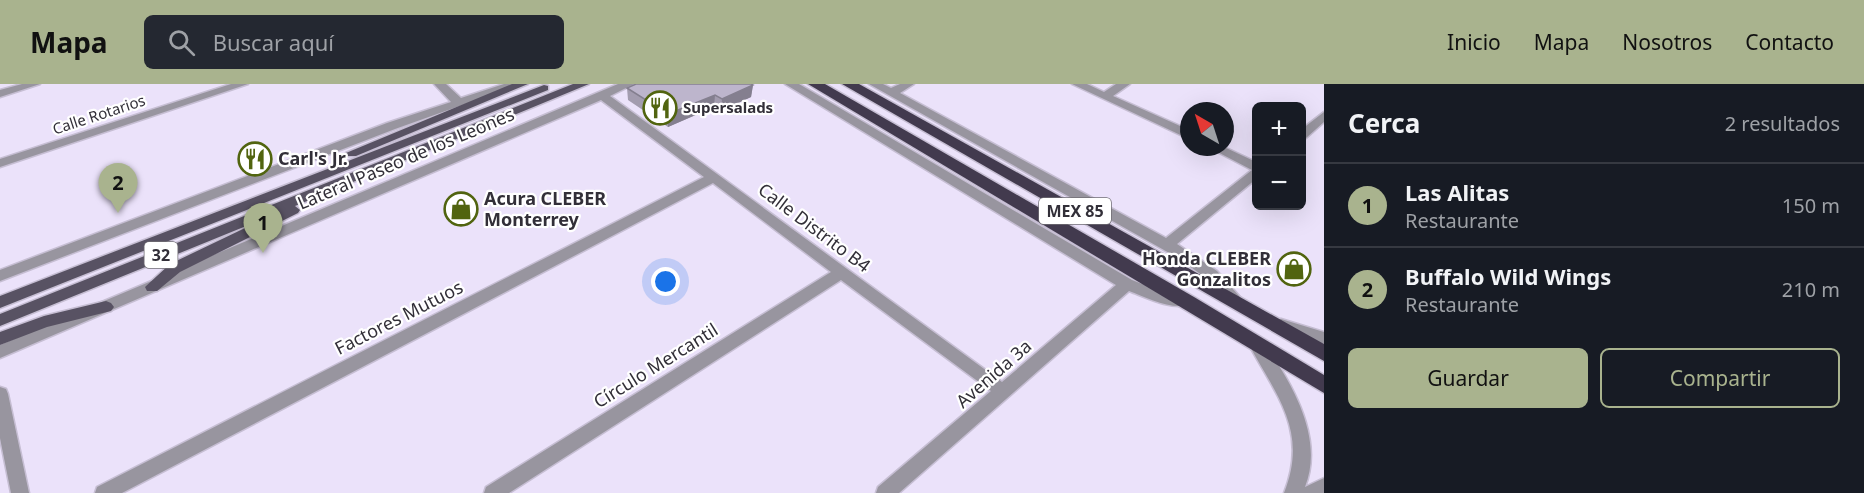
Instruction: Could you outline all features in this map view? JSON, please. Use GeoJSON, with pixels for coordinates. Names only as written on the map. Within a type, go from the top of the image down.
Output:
{"type":"FeatureCollection","features":[{"type":"Feature","properties":{"kind":"highway","name":"MEX 85"},"geometry":{"type":"LineString","coordinates":[[815,84],[1188,302],[1324,385]]}},
{"type":"Feature","properties":{"kind":"highway","name":"MEX 85"},"geometry":{"type":"LineString","coordinates":[[849,84],[1324,353]]}},
{"type":"Feature","properties":{"kind":"main road"},"geometry":{"type":"LineString","coordinates":[[0,292],[137,248],[260,190],[522,84]]}},
{"type":"Feature","properties":{"kind":"main road","name":"32"},"geometry":{"type":"LineString","coordinates":[[0,302],[556,84]]}},
{"type":"Feature","properties":{"kind":"main road","name":"32"},"geometry":{"type":"LineString","coordinates":[[0,320],[583,84]]}},
{"type":"Feature","properties":{"kind":"main road"},"geometry":{"type":"LineString","coordinates":[[152,287],[175,268],[282,216],[322,189]]}},
{"type":"Feature","properties":{"kind":"main road"},"geometry":{"type":"LineString","coordinates":[[0,339],[44,322],[106,307]]}},
{"type":"Feature","properties":{"kind":"street"},"geometry":{"type":"LineString","coordinates":[[0,94],[34,84]]}},
{"type":"Feature","properties":{"kind":"street","name":"Calle Rotarios"},"geometry":{"type":"LineString","coordinates":[[0,163],[242,84]]}},
{"type":"Feature","properties":{"kind":"street"},"geometry":{"type":"LineString","coordinates":[[440,84],[459,103]]}},
{"type":"Feature","properties":{"kind":"street","name":"Lateral Paseo de los Leones"},"geometry":{"type":"LineString","coordinates":[[0,276],[391,126],[515,84]]}},
{"type":"Feature","properties":{"kind":"street","name":"Lateral Paseo de los Leones"},"geometry":{"type":"LineString","coordinates":[[0,352],[628,84]]}},
{"type":"Feature","properties":{"kind":"street"},"geometry":{"type":"LineString","coordinates":[[791,84],[1127,284],[1158,296],[1188,302]]}},
{"type":"Feature","properties":{"kind":"street"},"geometry":{"type":"LineString","coordinates":[[875,84],[1167,245],[1212,275],[1235,301]]}},
{"type":"Feature","properties":{"kind":"street"},"geometry":{"type":"LineString","coordinates":[[891,93],[908,84]]}},
{"type":"Feature","properties":{"kind":"street"},"geometry":{"type":"LineString","coordinates":[[1078,84],[1180,131]]}},
{"type":"Feature","properties":{"kind":"street"},"geometry":{"type":"LineString","coordinates":[[1105,96],[1124,84]]}},
{"type":"Feature","properties":{"kind":"street","name":"Calle Distrito B4"},"geometry":{"type":"LineString","coordinates":[[602,95],[1004,392]]}},
{"type":"Feature","properties":{"kind":"street"},"geometry":{"type":"LineString","coordinates":[[1306,132],[1324,116]]}},
{"type":"Feature","properties":{"kind":"street"},"geometry":{"type":"LineString","coordinates":[[1234,156],[1252,164]]}},
{"type":"Feature","properties":{"kind":"street"},"geometry":{"type":"LineString","coordinates":[[1167,245],[1252,177]]}},
{"type":"Feature","properties":{"kind":"street","name":"Factores Mutuos"},"geometry":{"type":"LineString","coordinates":[[104,493],[713,178]]}},
{"type":"Feature","properties":{"kind":"street","name":"Círculo Mercantil"},"geometry":{"type":"LineString","coordinates":[[493,493],[841,273]]}},
{"type":"Feature","properties":{"kind":"street","name":"Avenida 3a"},"geometry":{"type":"LineString","coordinates":[[885,493],[1127,284]]}},
{"type":"Feature","properties":{"kind":"street"},"geometry":{"type":"LineString","coordinates":[[1271,322],[1324,338]]}},
{"type":"Feature","properties":{"kind":"street"},"geometry":{"type":"LineString","coordinates":[[1256,343],[1282,383],[1299,425],[1302,468],[1293,493]]}},
{"type":"Feature","properties":{"kind":"street"},"geometry":{"type":"LineString","coordinates":[[0,394],[20,493]]}},
{"type":"Feature","properties":{"kind":"street"},"geometry":{"type":"LineString","coordinates":[[1311,493],[1324,487]]}},
{"type":"Feature","properties":{"kind":"building"},"geometry":{"type":"Polygon","coordinates":[[[636,84],[753,85],[722,99],[715,95],[668,114],[627,88],[636,84]]]}},
{"type":"Feature","properties":{"kind":"place","name":"Supersalads"},"geometry":{"type":"Point","coordinates":[660,108]}},
{"type":"Feature","properties":{"kind":"place","name":"Carl's Jr."},"geometry":{"type":"Point","coordinates":[255,159]}},
{"type":"Feature","properties":{"kind":"place","name":"Acura CLEBER Monterrey"},"geometry":{"type":"Point","coordinates":[461,209]}},
{"type":"Feature","properties":{"kind":"place","name":"Buffalo Wild Wings"},"geometry":{"type":"Point","coordinates":[118,213]}},
{"type":"Feature","properties":{"kind":"place","name":"Las Alitas"},"geometry":{"type":"Point","coordinates":[263,253]}},
{"type":"Feature","properties":{"kind":"place","name":"Honda CLEBER Gonzalitos"},"geometry":{"type":"Point","coordinates":[1294,269]}}]}
